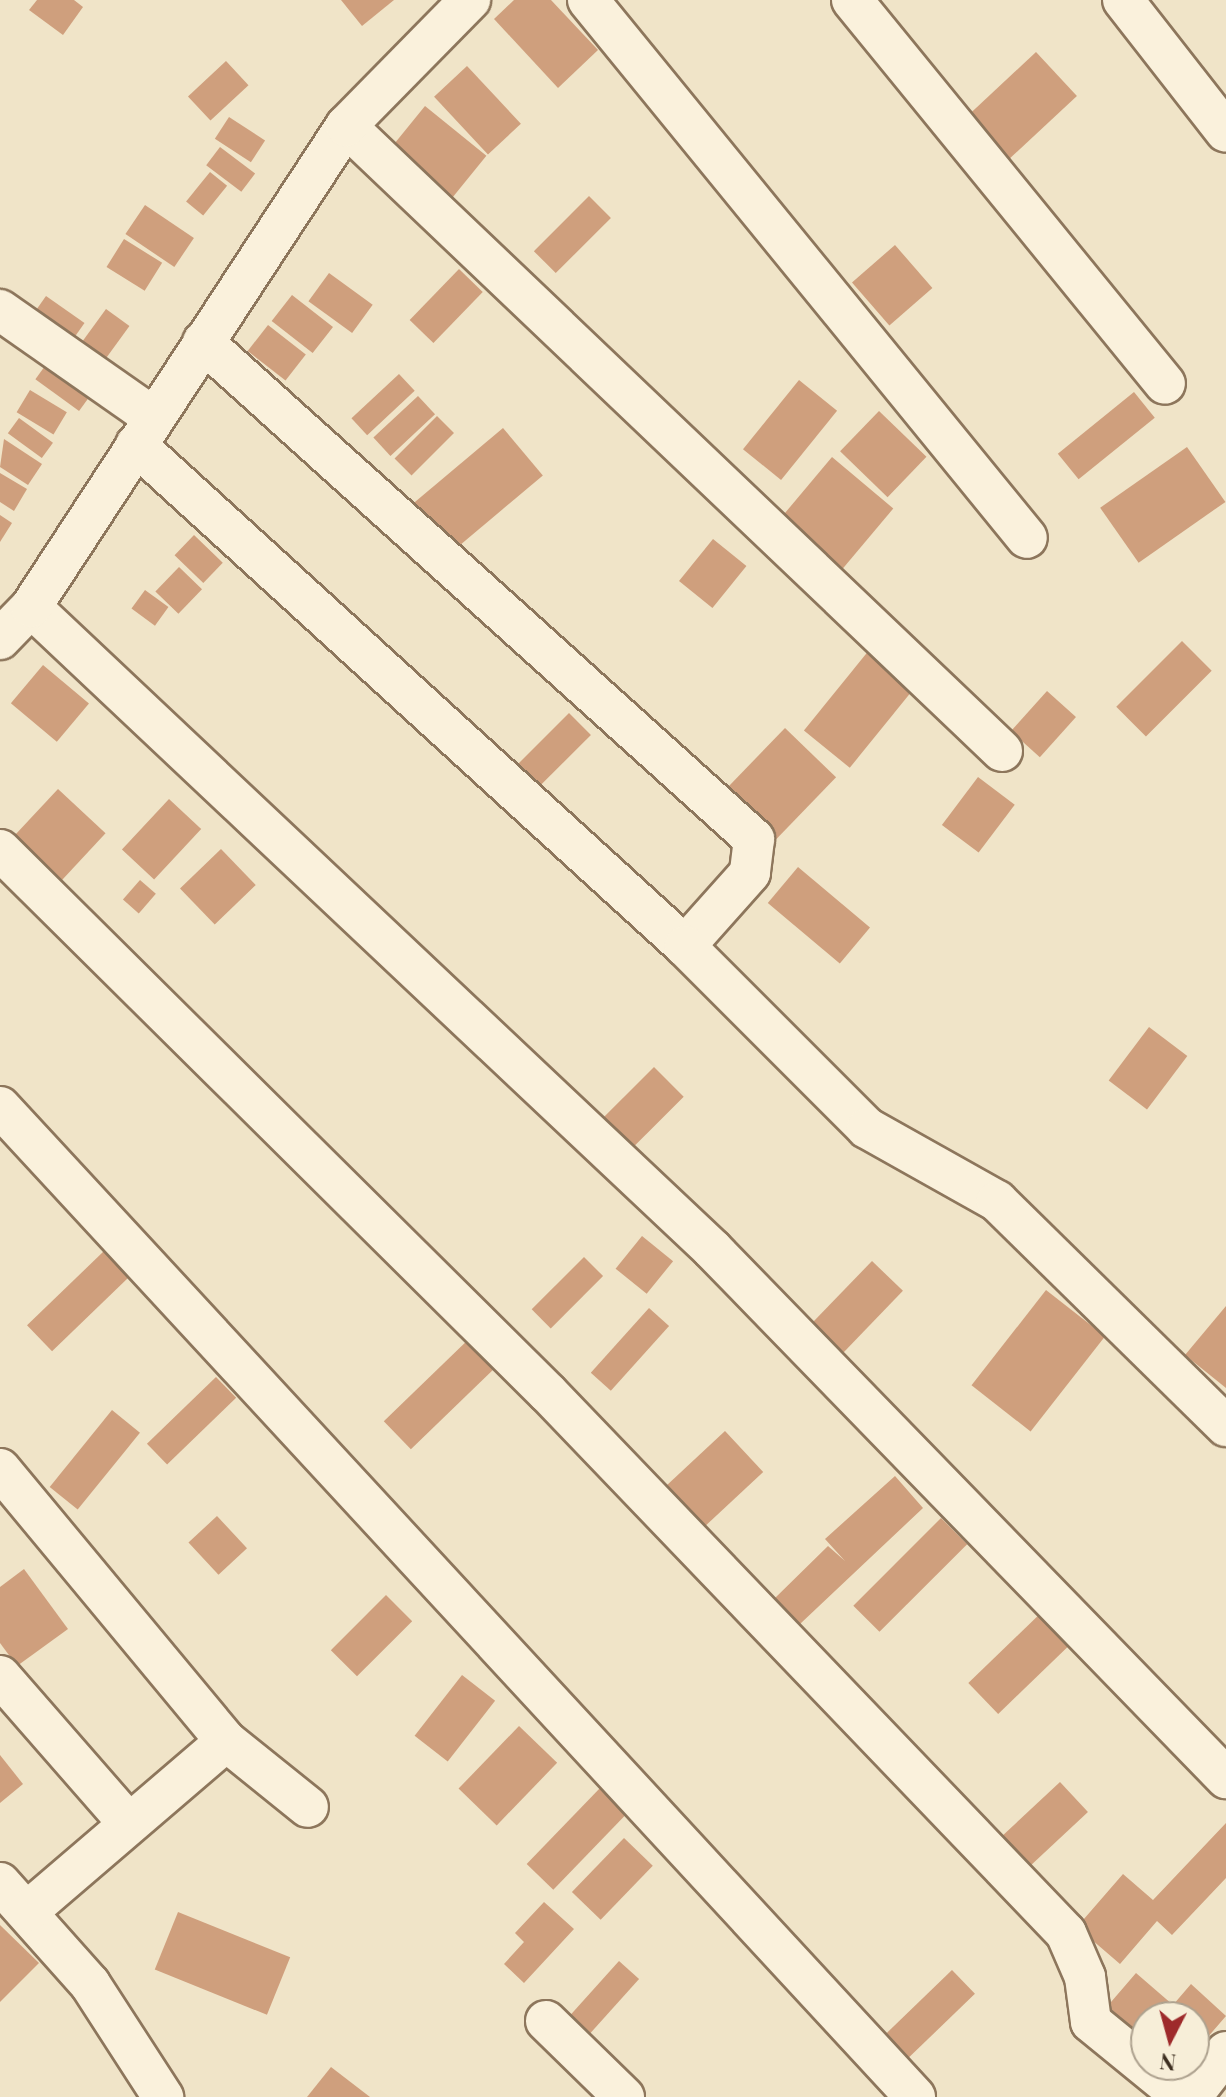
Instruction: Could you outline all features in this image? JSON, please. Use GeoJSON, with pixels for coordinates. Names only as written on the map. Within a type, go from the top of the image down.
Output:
{"type":"FeatureCollection","features":[{"type":"Feature","properties":{"kind":"street"},"geometry":{"type":"LineString","coordinates":[[0,639],[31,607],[346,126],[470,0]]}},
{"type":"Feature","properties":{"kind":"street"},"geometry":{"type":"LineString","coordinates":[[588,0],[1027,538]]}},
{"type":"Feature","properties":{"kind":"street"},"geometry":{"type":"LineString","coordinates":[[852,0],[1165,384]]}},
{"type":"Feature","properties":{"kind":"street"},"geometry":{"type":"LineString","coordinates":[[1123,0],[1226,132]]}},
{"type":"Feature","properties":{"kind":"street"},"geometry":{"type":"LineString","coordinates":[[346,126],[1002,751]]}},
{"type":"Feature","properties":{"kind":"street"},"geometry":{"type":"LineString","coordinates":[[0,310],[144,431],[685,946],[867,1128],[997,1201],[1226,1426]]}},
{"type":"Feature","properties":{"kind":"street"},"geometry":{"type":"LineString","coordinates":[[203,342],[754,839],[750,873],[685,946]]}},
{"type":"Feature","properties":{"kind":"street"},"geometry":{"type":"LineString","coordinates":[[31,607],[712,1249],[1226,1778]]}},
{"type":"Feature","properties":{"kind":"street"},"geometry":{"type":"LineString","coordinates":[[0,850],[548,1393],[1066,1933],[1082,1966],[1091,2022],[1183,2097]]}},
{"type":"Feature","properties":{"kind":"street"},"geometry":{"type":"LineString","coordinates":[[0,1107],[915,2097]]}},
{"type":"Feature","properties":{"kind":"street"},"geometry":{"type":"LineString","coordinates":[[0,1469],[226,1741],[308,1807]]}},
{"type":"Feature","properties":{"kind":"street"},"geometry":{"type":"LineString","coordinates":[[0,1676],[129,1824]]}},
{"type":"Feature","properties":{"kind":"street"},"geometry":{"type":"LineString","coordinates":[[28,1911],[226,1741]]}},
{"type":"Feature","properties":{"kind":"street"},"geometry":{"type":"LineString","coordinates":[[0,1883],[90,1984],[163,2097]]}},
{"type":"Feature","properties":{"kind":"street"},"geometry":{"type":"LineString","coordinates":[[546,2021],[624,2097]]}},
{"type":"Feature","properties":{"kind":"street"},"geometry":{"type":"LineString","coordinates":[[1191,2097],[1226,2052]]}},
{"type":"Feature","properties":{"kind":"building"},"geometry":{"type":"Polygon","coordinates":[[[37,0],[74,0],[83,7],[63,35],[29,10],[37,0]]]}},
{"type":"Feature","properties":{"kind":"building"},"geometry":{"type":"Polygon","coordinates":[[[341,0],[394,0],[362,26],[341,0]]]}},
{"type":"Feature","properties":{"kind":"building"},"geometry":{"type":"Polygon","coordinates":[[[514,0],[551,0],[598,50],[558,88],[494,19],[514,0]]]}},
{"type":"Feature","properties":{"kind":"building"},"geometry":{"type":"Polygon","coordinates":[[[1036,52],[1077,96],[1003,165],[962,121],[1036,52]]]}},
{"type":"Feature","properties":{"kind":"building"},"geometry":{"type":"Polygon","coordinates":[[[226,61],[249,85],[210,121],[188,96],[226,61]]]}},
{"type":"Feature","properties":{"kind":"building"},"geometry":{"type":"Polygon","coordinates":[[[467,66],[521,124],[488,154],[434,97],[467,66]]]}},
{"type":"Feature","properties":{"kind":"building"},"geometry":{"type":"Polygon","coordinates":[[[425,106],[486,156],[449,202],[388,152],[425,106]]]}},
{"type":"Feature","properties":{"kind":"building"},"geometry":{"type":"Polygon","coordinates":[[[229,117],[265,140],[251,162],[215,139],[229,117]]]}},
{"type":"Feature","properties":{"kind":"building"},"geometry":{"type":"Polygon","coordinates":[[[220,147],[255,173],[241,192],[206,165],[220,147]]]}},
{"type":"Feature","properties":{"kind":"building"},"geometry":{"type":"Polygon","coordinates":[[[210,172],[227,186],[203,215],[186,202],[210,172]]]}},
{"type":"Feature","properties":{"kind":"building"},"geometry":{"type":"Polygon","coordinates":[[[589,196],[611,218],[556,273],[534,251],[589,196]]]}},
{"type":"Feature","properties":{"kind":"building"},"geometry":{"type":"Polygon","coordinates":[[[145,205],[194,238],[174,267],[125,234],[145,205]]]}},
{"type":"Feature","properties":{"kind":"building"},"geometry":{"type":"Polygon","coordinates":[[[124,239],[162,263],[145,291],[107,267],[124,239]]]}},
{"type":"Feature","properties":{"kind":"building"},"geometry":{"type":"Polygon","coordinates":[[[895,245],[932,288],[889,325],[852,282],[895,245]]]}},
{"type":"Feature","properties":{"kind":"building"},"geometry":{"type":"Polygon","coordinates":[[[459,269],[483,292],[433,343],[410,320],[459,269]]]}},
{"type":"Feature","properties":{"kind":"building"},"geometry":{"type":"Polygon","coordinates":[[[329,273],[373,305],[352,333],[308,301],[329,273]]]}},
{"type":"Feature","properties":{"kind":"building"},"geometry":{"type":"Polygon","coordinates":[[[292,295],[333,327],[313,353],[272,321],[292,295]]]}},
{"type":"Feature","properties":{"kind":"building"},"geometry":{"type":"Polygon","coordinates":[[[46,296],[85,323],[69,345],[31,318],[46,296]]]}},
{"type":"Feature","properties":{"kind":"building"},"geometry":{"type":"Polygon","coordinates":[[[106,309],[129,326],[99,368],[75,351],[106,309]]]}},
{"type":"Feature","properties":{"kind":"building"},"geometry":{"type":"Polygon","coordinates":[[[268,325],[306,355],[286,381],[248,351],[268,325]]]}},
{"type":"Feature","properties":{"kind":"building"},"geometry":{"type":"Polygon","coordinates":[[[53,355],[97,387],[79,411],[35,379],[53,355]]]}},
{"type":"Feature","properties":{"kind":"building"},"geometry":{"type":"Polygon","coordinates":[[[399,374],[415,391],[367,435],[351,418],[399,374]]]}},
{"type":"Feature","properties":{"kind":"building"},"geometry":{"type":"Polygon","coordinates":[[[799,380],[837,411],[781,480],[743,449],[799,380]]]}},
{"type":"Feature","properties":{"kind":"building"},"geometry":{"type":"Polygon","coordinates":[[[30,390],[67,412],[53,434],[17,412],[30,390]]]}},
{"type":"Feature","properties":{"kind":"building"},"geometry":{"type":"Polygon","coordinates":[[[1134,392],[1155,418],[1079,479],[1058,454],[1134,392]]]}},
{"type":"Feature","properties":{"kind":"building"},"geometry":{"type":"Polygon","coordinates":[[[418,396],[435,414],[390,456],[373,438],[418,396]]]}},
{"type":"Feature","properties":{"kind":"building"},"geometry":{"type":"Polygon","coordinates":[[[879,411],[926,457],[888,497],[840,451],[879,411]]]}},
{"type":"Feature","properties":{"kind":"building"},"geometry":{"type":"Polygon","coordinates":[[[437,416],[454,433],[412,475],[395,458],[437,416]]]}},
{"type":"Feature","properties":{"kind":"building"},"geometry":{"type":"Polygon","coordinates":[[[19,418],[53,443],[42,458],[8,433],[19,418]]]}},
{"type":"Feature","properties":{"kind":"building"},"geometry":{"type":"Polygon","coordinates":[[[503,428],[543,475],[451,553],[411,505],[503,428]]]}},
{"type":"Feature","properties":{"kind":"building"},"geometry":{"type":"Polygon","coordinates":[[[4,439],[42,464],[28,485],[0,467],[4,439]]]}},
{"type":"Feature","properties":{"kind":"building"},"geometry":{"type":"Polygon","coordinates":[[[1187,447],[1225,502],[1139,563],[1100,508],[1187,447]]]}},
{"type":"Feature","properties":{"kind":"building"},"geometry":{"type":"Polygon","coordinates":[[[832,457],[893,508],[839,574],[777,522],[832,457]]]}},
{"type":"Feature","properties":{"kind":"building"},"geometry":{"type":"Polygon","coordinates":[[[0,473],[27,489],[14,511],[0,502],[0,473]]]}},
{"type":"Feature","properties":{"kind":"building"},"geometry":{"type":"Polygon","coordinates":[[[0,515],[12,523],[0,542],[0,515]]]}},
{"type":"Feature","properties":{"kind":"building"},"geometry":{"type":"Polygon","coordinates":[[[194,535],[223,563],[203,583],[175,555],[194,535]]]}},
{"type":"Feature","properties":{"kind":"building"},"geometry":{"type":"Polygon","coordinates":[[[713,539],[746,566],[712,608],[679,581],[713,539]]]}},
{"type":"Feature","properties":{"kind":"building"},"geometry":{"type":"Polygon","coordinates":[[[179,567],[202,589],[178,614],[155,591],[179,567]]]}},
{"type":"Feature","properties":{"kind":"building"},"geometry":{"type":"Polygon","coordinates":[[[145,590],[168,607],[155,626],[131,609],[145,590]]]}},
{"type":"Feature","properties":{"kind":"building"},"geometry":{"type":"Polygon","coordinates":[[[1182,641],[1212,671],[1146,736],[1116,707],[1182,641]]]}},
{"type":"Feature","properties":{"kind":"building"},"geometry":{"type":"Polygon","coordinates":[[[870,649],[916,686],[850,768],[804,731],[870,649]]]}},
{"type":"Feature","properties":{"kind":"building"},"geometry":{"type":"Polygon","coordinates":[[[43,665],[89,704],[57,742],[11,703],[43,665]]]}},
{"type":"Feature","properties":{"kind":"building"},"geometry":{"type":"Polygon","coordinates":[[[1047,691],[1076,717],[1040,757],[1011,731],[1047,691]]]}},
{"type":"Feature","properties":{"kind":"building"},"geometry":{"type":"Polygon","coordinates":[[[569,713],[591,735],[536,789],[515,767],[569,713]]]}},
{"type":"Feature","properties":{"kind":"building"},"geometry":{"type":"Polygon","coordinates":[[[785,728],[836,777],[768,848],[717,798],[785,728]]]}},
{"type":"Feature","properties":{"kind":"building"},"geometry":{"type":"Polygon","coordinates":[[[978,777],[1015,805],[979,853],[942,825],[978,777]]]}},
{"type":"Feature","properties":{"kind":"building"},"geometry":{"type":"Polygon","coordinates":[[[58,789],[106,833],[55,887],[8,843],[58,789]]]}},
{"type":"Feature","properties":{"kind":"building"},"geometry":{"type":"Polygon","coordinates":[[[169,799],[201,829],[154,879],[122,849],[169,799]]]}},
{"type":"Feature","properties":{"kind":"building"},"geometry":{"type":"Polygon","coordinates":[[[221,849],[256,885],[215,925],[180,889],[221,849]]]}},
{"type":"Feature","properties":{"kind":"building"},"geometry":{"type":"Polygon","coordinates":[[[798,867],[870,927],[840,963],[768,903],[798,867]]]}},
{"type":"Feature","properties":{"kind":"building"},"geometry":{"type":"Polygon","coordinates":[[[140,880],[156,894],[139,913],[123,900],[140,880]]]}},
{"type":"Feature","properties":{"kind":"building"},"geometry":{"type":"Polygon","coordinates":[[[1149,1027],[1187,1056],[1147,1109],[1109,1081],[1149,1027]]]}},
{"type":"Feature","properties":{"kind":"building"},"geometry":{"type":"Polygon","coordinates":[[[654,1067],[684,1097],[623,1158],[593,1128],[654,1067]]]}},
{"type":"Feature","properties":{"kind":"building"},"geometry":{"type":"Polygon","coordinates":[[[642,1236],[673,1261],[647,1294],[616,1269],[642,1236]]]}},
{"type":"Feature","properties":{"kind":"building"},"geometry":{"type":"Polygon","coordinates":[[[104,1251],[129,1277],[52,1351],[27,1325],[104,1251]]]}},
{"type":"Feature","properties":{"kind":"building"},"geometry":{"type":"Polygon","coordinates":[[[584,1257],[603,1276],[551,1328],[532,1309],[584,1257]]]}},
{"type":"Feature","properties":{"kind":"building"},"geometry":{"type":"Polygon","coordinates":[[[872,1261],[903,1291],[842,1354],[811,1324],[872,1261]]]}},
{"type":"Feature","properties":{"kind":"building"},"geometry":{"type":"Polygon","coordinates":[[[1046,1290],[1105,1336],[1031,1432],[972,1385],[1046,1290]]]}},
{"type":"Feature","properties":{"kind":"building"},"geometry":{"type":"Polygon","coordinates":[[[1226,1306],[1226,1388],[1185,1355],[1226,1306]]]}},
{"type":"Feature","properties":{"kind":"building"},"geometry":{"type":"Polygon","coordinates":[[[649,1308],[669,1326],[611,1391],[591,1373],[649,1308]]]}},
{"type":"Feature","properties":{"kind":"building"},"geometry":{"type":"Polygon","coordinates":[[[473,1335],[500,1363],[411,1449],[384,1421],[473,1335]]]}},
{"type":"Feature","properties":{"kind":"building"},"geometry":{"type":"Polygon","coordinates":[[[216,1377],[236,1398],[167,1465],[147,1444],[216,1377]]]}},
{"type":"Feature","properties":{"kind":"building"},"geometry":{"type":"Polygon","coordinates":[[[112,1410],[140,1433],[78,1510],[50,1487],[112,1410]]]}},
{"type":"Feature","properties":{"kind":"building"},"geometry":{"type":"Polygon","coordinates":[[[725,1431],[763,1472],[704,1527],[666,1486],[725,1431]]]}},
{"type":"Feature","properties":{"kind":"building"},"geometry":{"type":"Polygon","coordinates":[[[895,1476],[923,1508],[800,1624],[774,1599],[828,1546],[845,1561],[825,1539],[895,1476]]]}},
{"type":"Feature","properties":{"kind":"building"},"geometry":{"type":"Polygon","coordinates":[[[217,1516],[247,1548],[218,1575],[188,1543],[217,1516]]]}},
{"type":"Feature","properties":{"kind":"building"},"geometry":{"type":"Polygon","coordinates":[[[941,1518],[967,1544],[879,1632],[853,1606],[941,1518]]]}},
{"type":"Feature","properties":{"kind":"building"},"geometry":{"type":"Polygon","coordinates":[[[24,1569],[68,1629],[17,1666],[0,1643],[0,1587],[24,1569]]]}},
{"type":"Feature","properties":{"kind":"building"},"geometry":{"type":"Polygon","coordinates":[[[386,1595],[412,1621],[357,1676],[331,1650],[386,1595]]]}},
{"type":"Feature","properties":{"kind":"building"},"geometry":{"type":"Polygon","coordinates":[[[1046,1608],[1076,1639],[998,1714],[968,1683],[1046,1608]]]}},
{"type":"Feature","properties":{"kind":"building"},"geometry":{"type":"Polygon","coordinates":[[[462,1675],[495,1701],[448,1762],[415,1736],[462,1675]]]}},
{"type":"Feature","properties":{"kind":"building"},"geometry":{"type":"Polygon","coordinates":[[[519,1726],[557,1763],[497,1825],[459,1789],[519,1726]]]}},
{"type":"Feature","properties":{"kind":"building"},"geometry":{"type":"Polygon","coordinates":[[[0,1755],[23,1784],[0,1803],[0,1755]]]}},
{"type":"Feature","properties":{"kind":"building"},"geometry":{"type":"Polygon","coordinates":[[[1060,1782],[1088,1812],[1023,1873],[995,1843],[1060,1782]]]}},
{"type":"Feature","properties":{"kind":"building"},"geometry":{"type":"Polygon","coordinates":[[[601,1787],[628,1813],[553,1890],[527,1864],[601,1787]]]}},
{"type":"Feature","properties":{"kind":"building"},"geometry":{"type":"Polygon","coordinates":[[[1226,1823],[1226,1878],[1172,1935],[1157,1921],[1120,1964],[1077,1927],[1123,1874],[1153,1900],[1226,1823]]]}},
{"type":"Feature","properties":{"kind":"building"},"geometry":{"type":"Polygon","coordinates":[[[624,1838],[653,1866],[601,1920],[572,1892],[624,1838]]]}},
{"type":"Feature","properties":{"kind":"building"},"geometry":{"type":"Polygon","coordinates":[[[544,1902],[574,1929],[524,1983],[504,1964],[524,1942],[515,1933],[544,1902]]]}},
{"type":"Feature","properties":{"kind":"building"},"geometry":{"type":"Polygon","coordinates":[[[178,1912],[290,1957],[267,2015],[155,1969],[178,1912]]]}},
{"type":"Feature","properties":{"kind":"building"},"geometry":{"type":"Polygon","coordinates":[[[0,1925],[39,1963],[0,2002],[0,1925]]]}},
{"type":"Feature","properties":{"kind":"building"},"geometry":{"type":"Polygon","coordinates":[[[619,1961],[639,1979],[584,2040],[564,2022],[619,1961]]]}},
{"type":"Feature","properties":{"kind":"building"},"geometry":{"type":"Polygon","coordinates":[[[952,1970],[975,1994],[905,2061],[882,2037],[952,1970]]]}},
{"type":"Feature","properties":{"kind":"building"},"geometry":{"type":"Polygon","coordinates":[[[1136,1973],[1168,2001],[1130,2001],[1130,2030],[1105,2009],[1136,1973]]]}},
{"type":"Feature","properties":{"kind":"building"},"geometry":{"type":"Polygon","coordinates":[[[1191,1984],[1210,2001],[1176,2001],[1191,1984]]]}},
{"type":"Feature","properties":{"kind":"building"},"geometry":{"type":"Polygon","coordinates":[[[1210,2001],[1226,2016],[1210,2034],[1210,2001]]]}},
{"type":"Feature","properties":{"kind":"building"},"geometry":{"type":"Polygon","coordinates":[[[331,2067],[370,2097],[307,2097],[331,2067]]]}}]}
